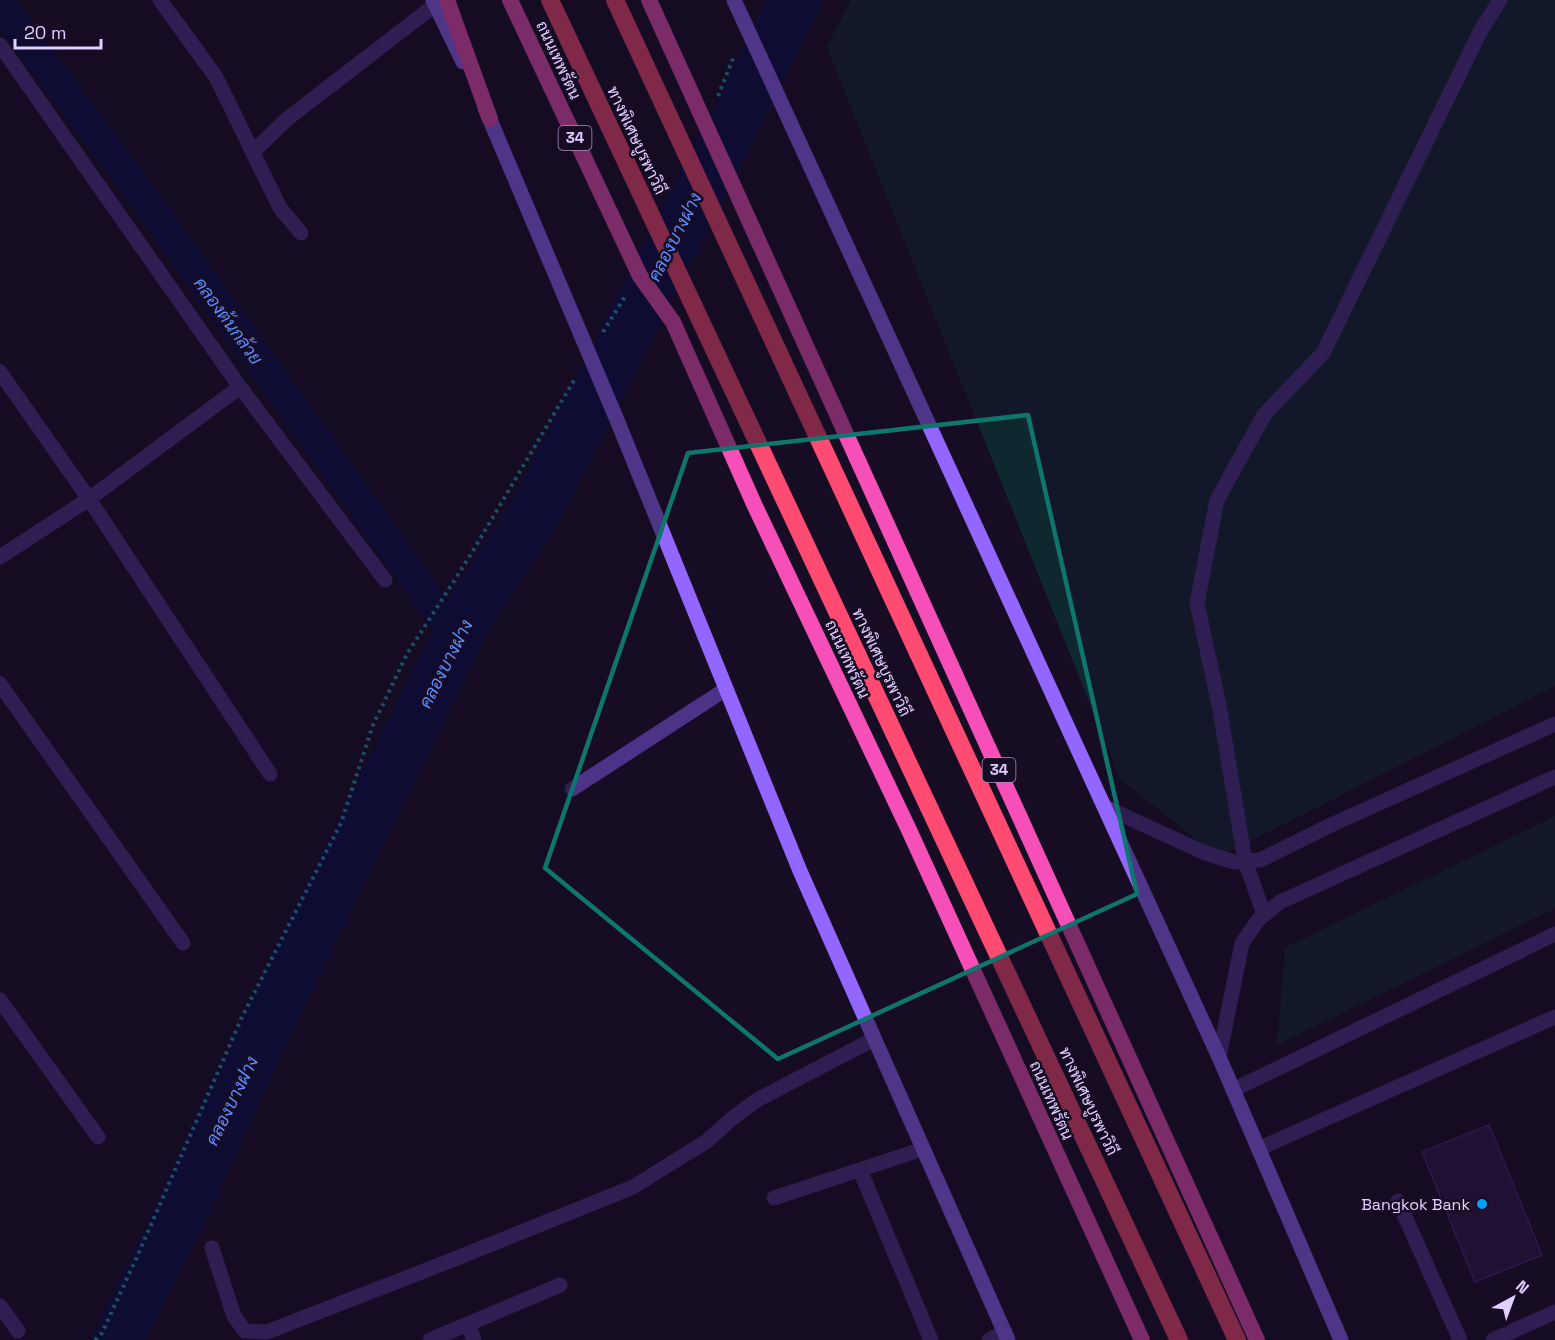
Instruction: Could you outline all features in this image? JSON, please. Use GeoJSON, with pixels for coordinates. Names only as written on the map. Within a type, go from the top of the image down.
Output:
{"type":"FeatureCollection","features":[{"type":"Feature","properties":{"kind":"highway","name":"ถนนเทพรัตน"},"geometry":{"type":"LineString","coordinates":[[510,0],[640,276],[673,322],[754,504],[909,830],[1142,1340]]}},
{"type":"Feature","properties":{"kind":"highway","name":"ทางพิเศษบูรพาวิถี"},"geometry":{"type":"LineString","coordinates":[[550,0],[1179,1340]]}},
{"type":"Feature","properties":{"kind":"highway","name":"ทางพิเศษบูรพาวิถี"},"geometry":{"type":"LineString","coordinates":[[615,0],[1237,1340]]}},
{"type":"Feature","properties":{"kind":"highway","name":"34"},"geometry":{"type":"LineString","coordinates":[[650,0],[1257,1340]]}},
{"type":"Feature","properties":{"kind":"highway"},"geometry":{"type":"LineString","coordinates":[[438,2],[490,119]]}},
{"type":"Feature","properties":{"kind":"highway"},"geometry":{"type":"LineString","coordinates":[[1198,1255],[1245,1340]]}},
{"type":"Feature","properties":{"kind":"highway"},"geometry":{"type":"LineString","coordinates":[[1149,1275],[1168,1340]]}},
{"type":"Feature","properties":{"kind":"main road"},"geometry":{"type":"LineString","coordinates":[[734,0],[1219,1057],[1341,1340]]}},
{"type":"Feature","properties":{"kind":"main road"},"geometry":{"type":"LineString","coordinates":[[490,119],[618,420],[800,871],[1006,1336]]}},
{"type":"Feature","properties":{"kind":"street"},"geometry":{"type":"LineString","coordinates":[[160,0],[216,77],[280,208],[301,233]]}},
{"type":"Feature","properties":{"kind":"street"},"geometry":{"type":"LineString","coordinates":[[1264,914],[1245,861],[1220,710],[1197,603],[1218,500],[1264,415],[1323,353],[1480,32],[1500,0]]}},
{"type":"Feature","properties":{"kind":"street"},"geometry":{"type":"LineString","coordinates":[[253,152],[287,119],[438,2]]}},
{"type":"Feature","properties":{"kind":"street"},"geometry":{"type":"LineString","coordinates":[[0,45],[240,387],[384,580]]}},
{"type":"Feature","properties":{"kind":"street"},"geometry":{"type":"LineString","coordinates":[[0,372],[89,499],[270,774]]}},
{"type":"Feature","properties":{"kind":"street"},"geometry":{"type":"LineString","coordinates":[[0,557],[89,499],[240,387]]}},
{"type":"Feature","properties":{"kind":"street"},"geometry":{"type":"LineString","coordinates":[[0,684],[183,943]]}},
{"type":"Feature","properties":{"kind":"street"},"geometry":{"type":"LineString","coordinates":[[572,789],[726,689]]}},
{"type":"Feature","properties":{"kind":"street"},"geometry":{"type":"LineString","coordinates":[[1105,807],[1205,853],[1234,862],[1260,860],[1333,824],[1555,724]]}},
{"type":"Feature","properties":{"kind":"street"},"geometry":{"type":"LineString","coordinates":[[1219,1057],[1242,943],[1264,914],[1280,902],[1555,777]]}},
{"type":"Feature","properties":{"kind":"street"},"geometry":{"type":"LineString","coordinates":[[1233,1090],[1555,934]]}},
{"type":"Feature","properties":{"kind":"street"},"geometry":{"type":"LineString","coordinates":[[0,1000],[98,1137]]}},
{"type":"Feature","properties":{"kind":"street"},"geometry":{"type":"LineString","coordinates":[[1258,1149],[1555,1017]]}},
{"type":"Feature","properties":{"kind":"street"},"geometry":{"type":"LineString","coordinates":[[212,1248],[234,1316],[244,1331],[267,1332],[447,1263],[633,1187],[707,1141],[730,1119],[757,1100],[874,1039]]}},
{"type":"Feature","properties":{"kind":"street"},"geometry":{"type":"LineString","coordinates":[[774,1198],[923,1149]]}},
{"type":"Feature","properties":{"kind":"street"},"geometry":{"type":"LineString","coordinates":[[860,1170],[931,1340]]}},
{"type":"Feature","properties":{"kind":"street"},"geometry":{"type":"LineString","coordinates":[[1398,1201],[1460,1340]]}},
{"type":"Feature","properties":{"kind":"street"},"geometry":{"type":"LineString","coordinates":[[430,1340],[560,1285]]}},
{"type":"Feature","properties":{"kind":"street"},"geometry":{"type":"LineString","coordinates":[[0,1306],[18,1331]]}},
{"type":"Feature","properties":{"kind":"street"},"geometry":{"type":"LineString","coordinates":[[1493,1340],[1555,1312]]}},
{"type":"Feature","properties":{"kind":"street"},"geometry":{"type":"LineString","coordinates":[[468,1324],[474,1340]]}},
{"type":"Feature","properties":{"kind":"street"},"geometry":{"type":"LineString","coordinates":[[989,1340],[1006,1336]]}},
{"type":"Feature","properties":{"kind":"path"},"geometry":{"type":"LineString","coordinates":[[716,100],[737,48]]}},
{"type":"Feature","properties":{"kind":"path"},"geometry":{"type":"LineString","coordinates":[[597,342],[628,291]]}},
{"type":"Feature","properties":{"kind":"path"},"geometry":{"type":"LineString","coordinates":[[95,1340],[102,1332],[136,1259],[242,1017],[341,823],[373,725],[407,654],[468,559],[579,372]]}},
{"type":"Feature","properties":{"kind":"highlighted area"},"geometry":{"type":"Polygon","coordinates":[[[1028,415],[1137,894],[778,1059],[545,868],[688,453],[1028,415]]]}},
{"type":"Feature","properties":{"kind":"shaded area"},"geometry":{"type":"Polygon","coordinates":[[[851,0],[1555,0],[1555,686],[1219,857],[1120,779],[827,47],[851,0]]]}},
{"type":"Feature","properties":{"kind":"shaded area"},"geometry":{"type":"Polygon","coordinates":[[[1555,816],[1555,908],[1277,1045],[1285,948],[1555,816]]]}},
{"type":"Feature","properties":{"kind":"building","name":"Bangkok Bank"},"geometry":{"type":"Polygon","coordinates":[[[1489,1125],[1542,1255],[1475,1282],[1422,1152],[1489,1125]]]}},
{"type":"Feature","properties":{"kind":"waterway","name":"คลองบางฝาง"},"geometry":{"type":"LineString","coordinates":[[117,1340],[166,1244],[300,956],[469,613],[537,509],[796,0]]}},
{"type":"Feature","properties":{"kind":"waterway","name":"คลองต้นกล้วย"},"geometry":{"type":"LineString","coordinates":[[0,4],[140,193],[457,638]]}},
{"type":"Feature","properties":{"kind":"place","name":"Bangkok Bank"},"geometry":{"type":"Point","coordinates":[1482,1204]}}]}
